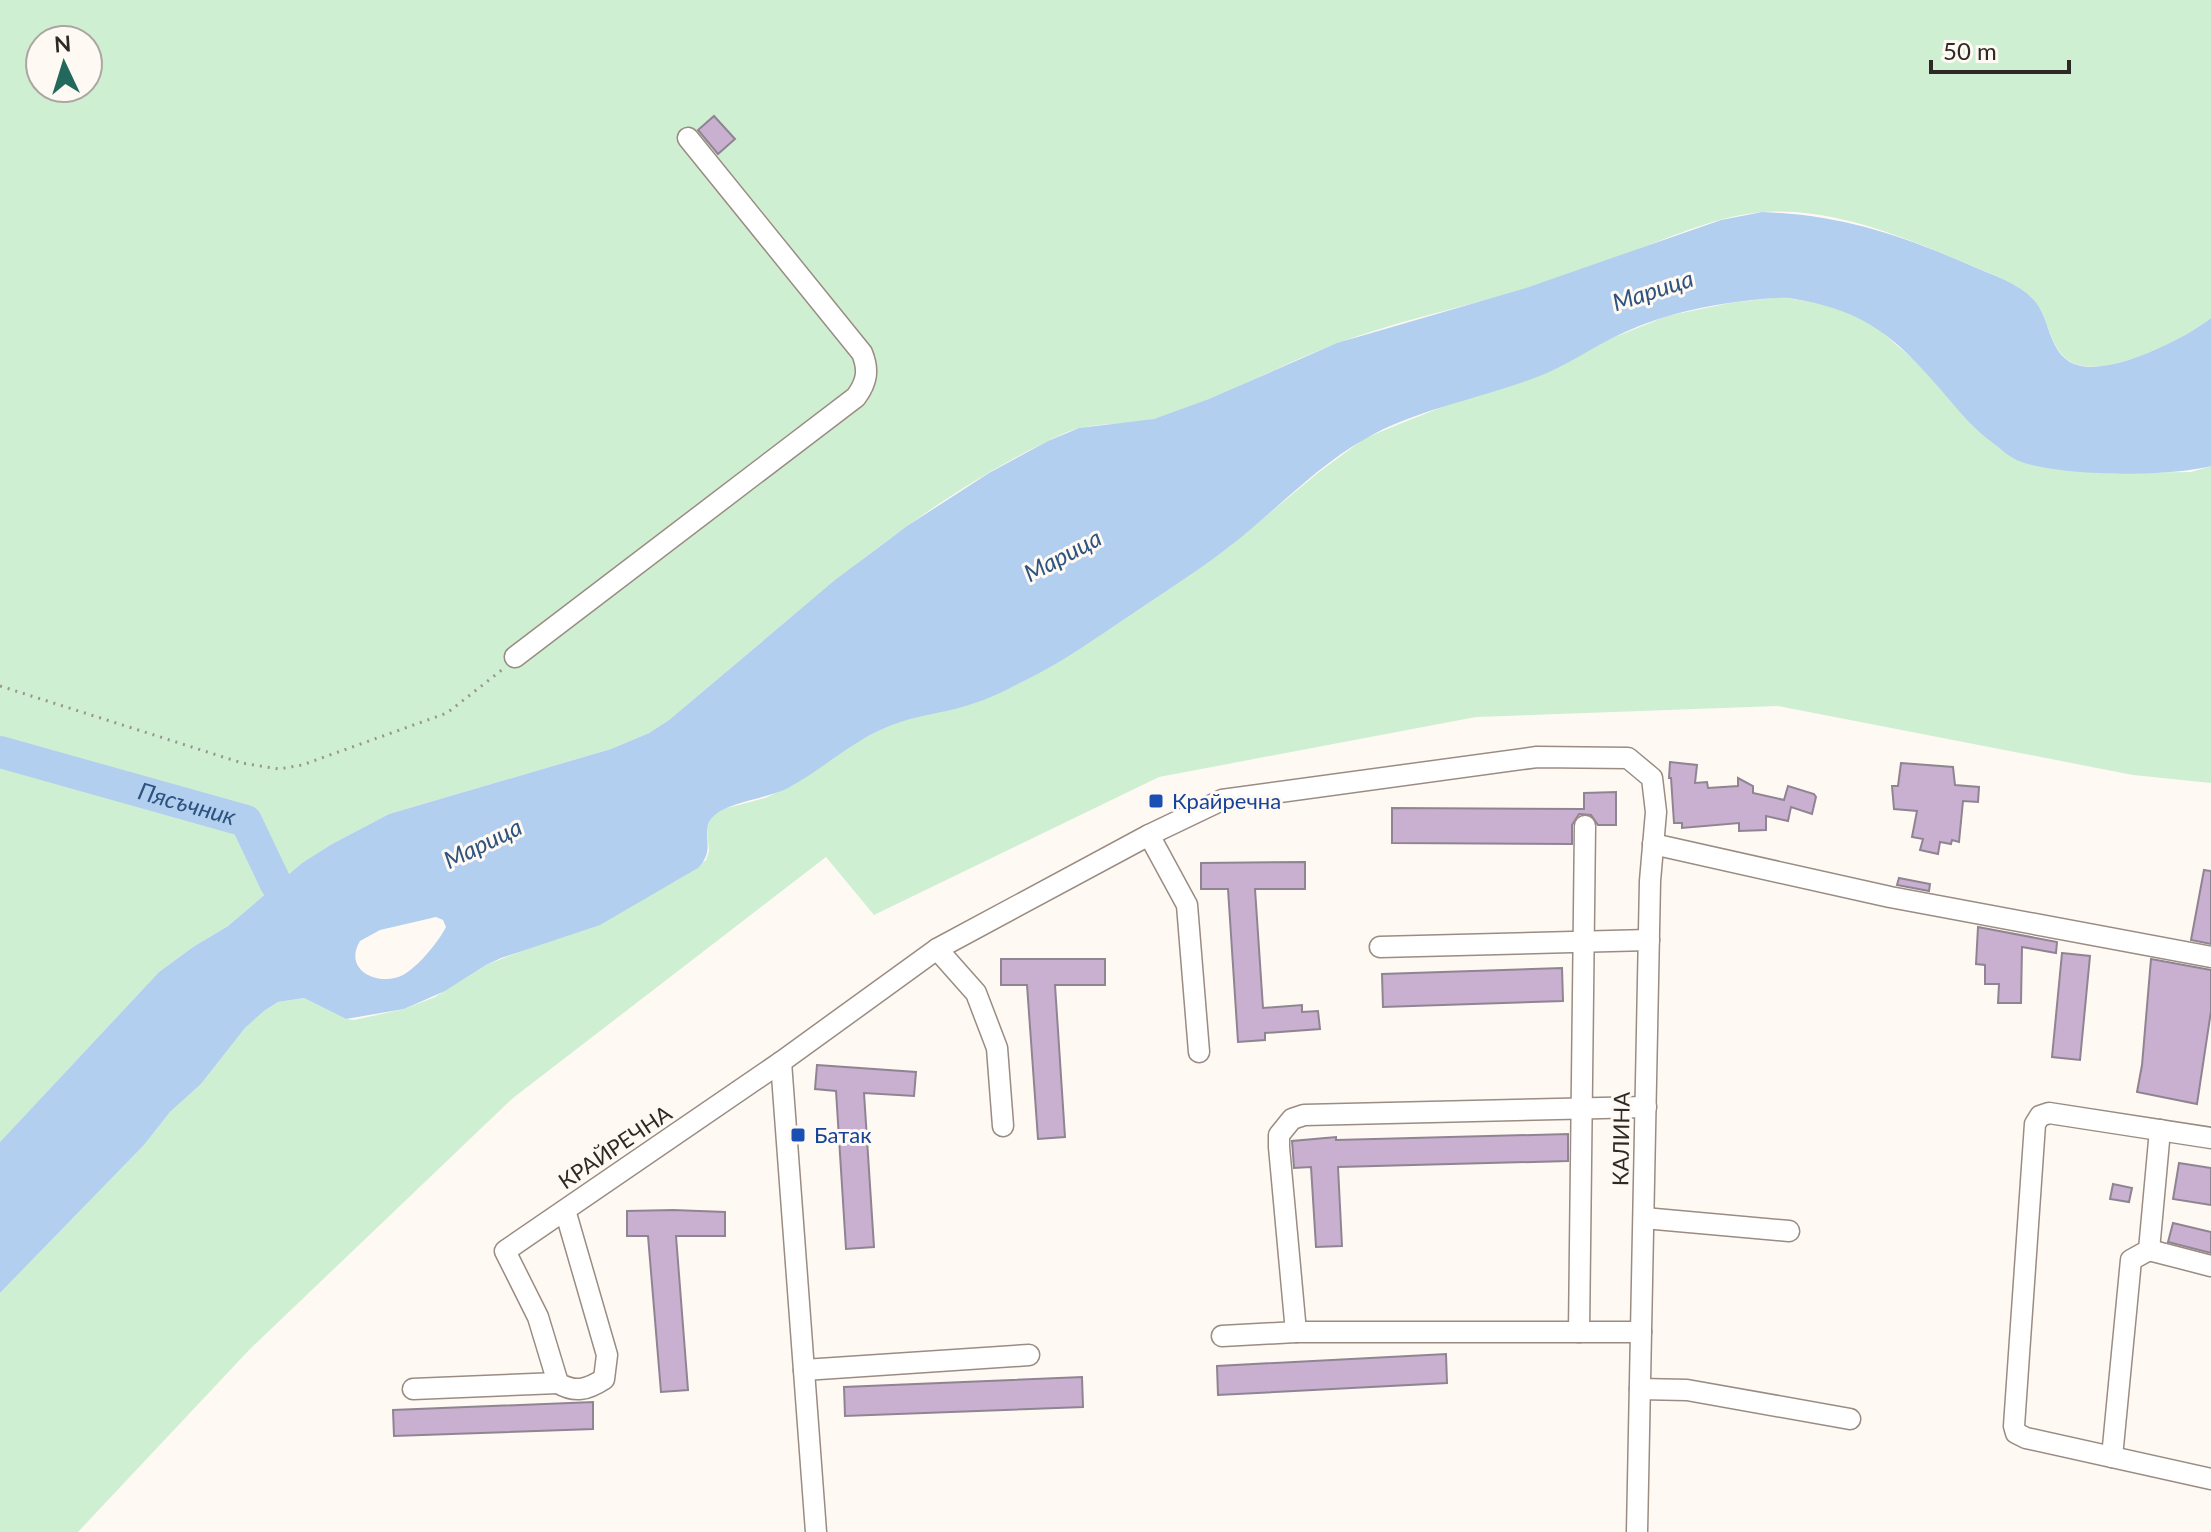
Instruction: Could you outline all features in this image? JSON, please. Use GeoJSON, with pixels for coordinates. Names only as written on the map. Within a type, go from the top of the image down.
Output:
{"type":"FeatureCollection","features":[{"type":"Feature","properties":{"kind":"street"},"geometry":{"type":"LineString","coordinates":[[515,657],[856,397],[865,385],[867,366],[862,353],[688,138]]}},
{"type":"Feature","properties":{"kind":"street","name":"КРАЙРЕЧНА"},"geometry":{"type":"LineString","coordinates":[[558,1383],[538,1317],[505,1251],[781,1062],[937,949],[1149,835],[1222,800],[1537,757],[1628,758]]}},
{"type":"Feature","properties":{"kind":"street","name":"КАЛИНА"},"geometry":{"type":"LineString","coordinates":[[1628,758],[1652,778],[1656,812],[1649,940],[1637,1532]]}},
{"type":"Feature","properties":{"kind":"street"},"geometry":{"type":"LineString","coordinates":[[1579,1332],[1585,826]]}},
{"type":"Feature","properties":{"kind":"street"},"geometry":{"type":"LineString","coordinates":[[1149,835],[1187,905],[1199,1052]]}},
{"type":"Feature","properties":{"kind":"street"},"geometry":{"type":"LineString","coordinates":[[1653,844],[1890,897],[2211,957]]}},
{"type":"Feature","properties":{"kind":"street"},"geometry":{"type":"LineString","coordinates":[[1380,947],[1649,940]]}},
{"type":"Feature","properties":{"kind":"street"},"geometry":{"type":"LineString","coordinates":[[937,949],[976,993],[997,1048],[1003,1126]]}},
{"type":"Feature","properties":{"kind":"street"},"geometry":{"type":"LineString","coordinates":[[781,1062],[816,1532]]}},
{"type":"Feature","properties":{"kind":"street"},"geometry":{"type":"LineString","coordinates":[[1296,1332],[1279,1147],[1279,1135],[1292,1119],[1304,1115],[1646,1107]]}},
{"type":"Feature","properties":{"kind":"street"},"geometry":{"type":"LineString","coordinates":[[2211,1138],[2049,1113],[2040,1116],[2035,1124],[2014,1426],[2016,1433],[2026,1438],[2211,1479]]}},
{"type":"Feature","properties":{"kind":"street"},"geometry":{"type":"LineString","coordinates":[[2149,1250],[2160,1130]]}},
{"type":"Feature","properties":{"kind":"street"},"geometry":{"type":"LineString","coordinates":[[413,1389],[558,1383],[572,1391],[592,1387],[604,1379],[607,1355],[565,1210]]}},
{"type":"Feature","properties":{"kind":"street"},"geometry":{"type":"LineString","coordinates":[[1644,1218],[1789,1231]]}},
{"type":"Feature","properties":{"kind":"street"},"geometry":{"type":"LineString","coordinates":[[2112,1457],[2131,1260],[2149,1250],[2211,1266]]}},
{"type":"Feature","properties":{"kind":"street"},"geometry":{"type":"LineString","coordinates":[[1222,1336],[1296,1332],[1641,1332]]}},
{"type":"Feature","properties":{"kind":"street"},"geometry":{"type":"LineString","coordinates":[[804,1370],[1029,1355]]}},
{"type":"Feature","properties":{"kind":"street"},"geometry":{"type":"LineString","coordinates":[[1640,1389],[1687,1390],[1850,1419]]}},
{"type":"Feature","properties":{"kind":"path"},"geometry":{"type":"LineString","coordinates":[[0,686],[242,763],[279,769],[302,765],[447,713],[497,676],[515,657]]}},
{"type":"Feature","properties":{"kind":"green space"},"geometry":{"type":"Polygon","coordinates":[[[0,0],[2211,0],[2211,318],[2168,344],[2114,364],[2083,366],[2063,356],[2039,307],[2020,288],[1922,245],[1870,227],[1816,214],[1762,212],[1713,222],[1498,297],[1359,336],[1204,402],[1158,418],[1090,426],[1048,441],[996,468],[897,533],[804,606],[669,720],[649,733],[611,749],[389,814],[302,863],[228,926],[159,972],[0,1142],[0,0]]]}},
{"type":"Feature","properties":{"kind":"green space"},"geometry":{"type":"Polygon","coordinates":[[[1781,297],[1835,306],[1869,321],[1921,366],[2055,468],[2111,473],[2191,472],[2211,466],[2211,783],[2133,775],[1778,706],[1476,717],[1159,777],[874,915],[826,857],[513,1098],[250,1349],[78,1532],[0,1532],[0,1293],[144,1145],[170,1112],[201,1084],[245,1028],[264,1011],[278,1002],[304,998],[354,1020],[404,1009],[435,997],[486,965],[676,881],[706,860],[709,851],[707,828],[712,815],[723,809],[765,798],[792,786],[839,752],[881,729],[915,715],[972,704],[1020,683],[1068,656],[1231,545],[1365,438],[1667,316],[1730,303],[1781,297]]]}},
{"type":"Feature","properties":{"kind":"water","name":"Марица"},"geometry":{"type":"Polygon","coordinates":[[[1762,212],[1819,217],[1896,236],[1947,256],[2005,280],[2027,293],[2039,307],[2056,347],[2070,362],[2081,366],[2112,364],[2149,352],[2211,318],[2211,466],[2169,472],[2114,474],[2060,470],[2019,461],[1974,427],[1924,370],[1891,339],[1856,317],[1814,303],[1788,298],[1744,301],[1683,312],[1639,326],[1547,373],[1408,419],[1365,439],[1314,475],[1209,561],[1049,668],[978,702],[887,727],[861,740],[790,787],[722,810],[710,820],[707,853],[698,868],[600,925],[501,958],[445,991],[404,1009],[346,1019],[304,998],[278,1002],[245,1028],[201,1084],[170,1112],[144,1145],[0,1293],[0,1142],[159,972],[228,926],[302,863],[332,844],[389,814],[611,749],[649,733],[669,720],[835,580],[907,526],[989,473],[1048,441],[1079,428],[1154,419],[1209,399],[1337,343],[1526,288],[1721,220],[1762,212]],[[436,917],[380,930],[360,941],[356,961],[366,974],[375,977],[384,979],[403,975],[421,960],[438,939],[446,927],[443,920],[436,917]]]}},
{"type":"Feature","properties":{"kind":"building"},"geometry":{"type":"Polygon","coordinates":[[[714,116],[735,139],[718,154],[698,130],[714,116]]]}},
{"type":"Feature","properties":{"kind":"building"},"geometry":{"type":"Polygon","coordinates":[[[1670,762],[1697,765],[1695,783],[1707,782],[1708,788],[1738,786],[1738,778],[1753,786],[1753,793],[1784,800],[1788,786],[1814,794],[1812,814],[1791,807],[1788,821],[1766,816],[1766,830],[1739,831],[1739,823],[1682,828],[1682,823],[1674,823],[1670,762]]]}},
{"type":"Feature","properties":{"kind":"building"},"geometry":{"type":"Polygon","coordinates":[[[1901,763],[1953,767],[1955,785],[1979,787],[1978,802],[1963,801],[1959,842],[1940,842],[1938,854],[1920,850],[1923,839],[1912,837],[1917,811],[1894,809],[1892,786],[1898,786],[1901,763]]]}},
{"type":"Feature","properties":{"kind":"building"},"geometry":{"type":"Polygon","coordinates":[[[1616,792],[1616,825],[1598,825],[1591,815],[1579,814],[1572,825],[1572,844],[1392,843],[1392,808],[1584,809],[1584,793],[1616,792]]]}},
{"type":"Feature","properties":{"kind":"building"},"geometry":{"type":"Polygon","coordinates":[[[1305,862],[1305,889],[1255,889],[1263,1008],[1302,1005],[1302,1012],[1318,1011],[1320,1029],[1265,1033],[1265,1040],[1238,1042],[1228,889],[1201,889],[1201,863],[1305,862]]]}},
{"type":"Feature","properties":{"kind":"building"},"geometry":{"type":"Polygon","coordinates":[[[2204,870],[2211,871],[2211,944],[2191,940],[2204,870]]]}},
{"type":"Feature","properties":{"kind":"building"},"geometry":{"type":"Polygon","coordinates":[[[1899,878],[1930,884],[1929,891],[1897,885],[1899,878]]]}},
{"type":"Feature","properties":{"kind":"building"},"geometry":{"type":"Polygon","coordinates":[[[1978,927],[2057,942],[2056,953],[2022,947],[2021,1003],[1998,1003],[1999,984],[1985,984],[1985,965],[1976,964],[1978,927]]]}},
{"type":"Feature","properties":{"kind":"building"},"geometry":{"type":"Polygon","coordinates":[[[2062,953],[2090,956],[2080,1060],[2052,1057],[2062,953]]]}},
{"type":"Feature","properties":{"kind":"building"},"geometry":{"type":"Polygon","coordinates":[[[1001,959],[1105,959],[1105,985],[1055,985],[1065,1137],[1038,1139],[1027,985],[1001,985],[1001,959]]]}},
{"type":"Feature","properties":{"kind":"building"},"geometry":{"type":"Polygon","coordinates":[[[2151,959],[2211,970],[2211,1011],[2197,1104],[2137,1092],[2151,959]]]}},
{"type":"Feature","properties":{"kind":"building"},"geometry":{"type":"Polygon","coordinates":[[[1562,968],[1563,1001],[1383,1007],[1382,974],[1562,968]]]}},
{"type":"Feature","properties":{"kind":"building"},"geometry":{"type":"Polygon","coordinates":[[[817,1065],[916,1072],[914,1096],[864,1093],[874,1247],[846,1249],[836,1091],[815,1089],[817,1065]]]}},
{"type":"Feature","properties":{"kind":"building"},"geometry":{"type":"Polygon","coordinates":[[[1568,1134],[1568,1161],[1338,1167],[1342,1246],[1316,1247],[1311,1167],[1294,1168],[1292,1141],[1336,1137],[1336,1140],[1568,1134]]]}},
{"type":"Feature","properties":{"kind":"building"},"geometry":{"type":"Polygon","coordinates":[[[2179,1163],[2211,1168],[2211,1205],[2173,1199],[2179,1163]]]}},
{"type":"Feature","properties":{"kind":"building"},"geometry":{"type":"Polygon","coordinates":[[[2113,1184],[2132,1188],[2129,1202],[2110,1199],[2113,1184]]]}},
{"type":"Feature","properties":{"kind":"building"},"geometry":{"type":"Polygon","coordinates":[[[627,1211],[725,1212],[725,1236],[676,1236],[688,1390],[661,1392],[648,1236],[627,1236],[627,1211]]]}},
{"type":"Feature","properties":{"kind":"building"},"geometry":{"type":"Polygon","coordinates":[[[2173,1223],[2211,1232],[2211,1253],[2168,1242],[2173,1223]]]}},
{"type":"Feature","properties":{"kind":"building"},"geometry":{"type":"Polygon","coordinates":[[[1446,1354],[1447,1383],[1218,1395],[1217,1366],[1446,1354]]]}},
{"type":"Feature","properties":{"kind":"building"},"geometry":{"type":"Polygon","coordinates":[[[1082,1377],[1083,1407],[845,1416],[844,1387],[1082,1377]]]}},
{"type":"Feature","properties":{"kind":"building"},"geometry":{"type":"Polygon","coordinates":[[[593,1402],[593,1429],[394,1436],[393,1410],[593,1402]]]}},
{"type":"Feature","properties":{"kind":"waterway","name":"Пясъчник"},"geometry":{"type":"LineString","coordinates":[[0,752],[246,821],[276,884],[302,919]]}},
{"type":"Feature","properties":{"kind":"place","name":"Крайречна"},"geometry":{"type":"Point","coordinates":[1156,801]}},
{"type":"Feature","properties":{"kind":"place","name":"Батак"},"geometry":{"type":"Point","coordinates":[798,1135]}}]}
